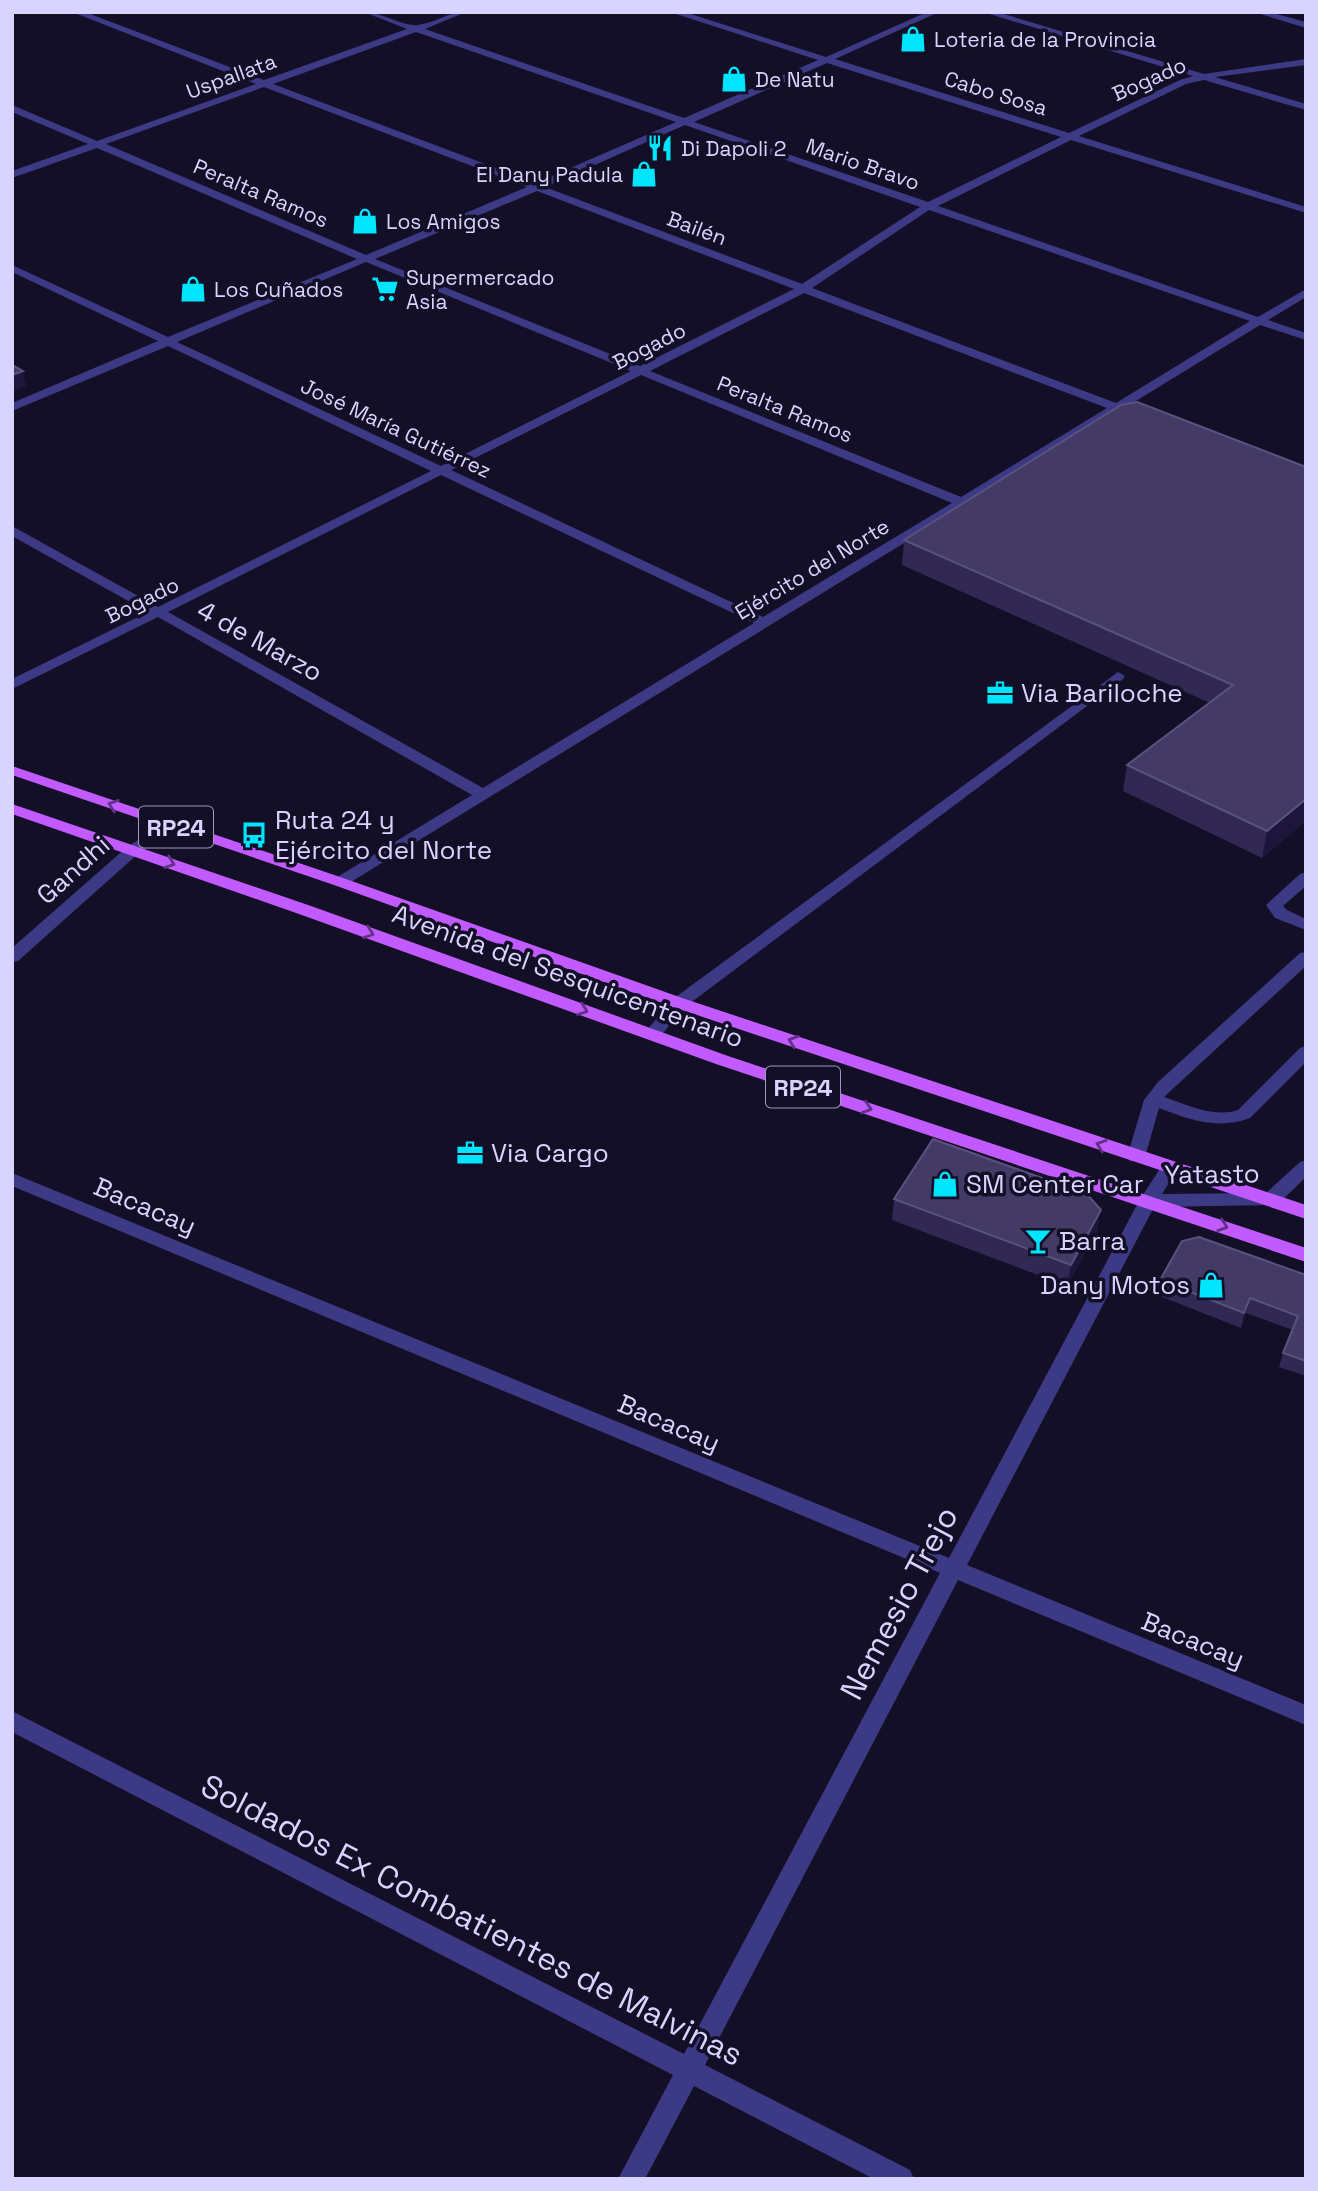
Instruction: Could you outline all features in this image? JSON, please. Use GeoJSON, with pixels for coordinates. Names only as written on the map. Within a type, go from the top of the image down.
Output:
{"type":"FeatureCollection","features":[{"type":"Feature","properties":{"kind":"main road","name":"Avenida del Sesquicentenario"},"geometry":{"type":"LineString","coordinates":[[12,771],[340,882],[679,1003],[1306,1212]]}},
{"type":"Feature","properties":{"kind":"main road","name":"Avenida del Sesquicentenario"},"geometry":{"type":"LineString","coordinates":[[12,809],[652,1035],[1306,1255]]}},
{"type":"Feature","properties":{"kind":"street","name":"Bailén"},"geometry":{"type":"LineString","coordinates":[[76,12],[1154,422]]}},
{"type":"Feature","properties":{"kind":"street","name":"Mario Bravo"},"geometry":{"type":"LineString","coordinates":[[368,12],[1306,337]]}},
{"type":"Feature","properties":{"kind":"street","name":"Uspallata"},"geometry":{"type":"LineString","coordinates":[[12,175],[462,12]]}},
{"type":"Feature","properties":{"kind":"street","name":"Cabo Sosa"},"geometry":{"type":"LineString","coordinates":[[674,12],[1306,211]]}},
{"type":"Feature","properties":{"kind":"street"},"geometry":{"type":"LineString","coordinates":[[12,407],[534,188],[935,12]]}},
{"type":"Feature","properties":{"kind":"street"},"geometry":{"type":"LineString","coordinates":[[987,12],[1306,107]]}},
{"type":"Feature","properties":{"kind":"street"},"geometry":{"type":"LineString","coordinates":[[1258,12],[1306,25]]}},
{"type":"Feature","properties":{"kind":"street","name":"Bogado"},"geometry":{"type":"LineString","coordinates":[[12,685],[804,289],[927,207],[1070,136],[1200,76],[1306,62]]}},
{"type":"Feature","properties":{"kind":"street","name":"Peralta Ramos"},"geometry":{"type":"LineString","coordinates":[[12,108],[368,259],[963,503]]}},
{"type":"Feature","properties":{"kind":"street","name":"José María Gutiérrez"},"geometry":{"type":"LineString","coordinates":[[12,268],[764,622]]}},
{"type":"Feature","properties":{"kind":"street","name":"Ejército del Norte"},"geometry":{"type":"LineString","coordinates":[[340,882],[1306,292]]}},
{"type":"Feature","properties":{"kind":"street","name":"4 de Marzo"},"geometry":{"type":"LineString","coordinates":[[12,530],[484,795]]}},
{"type":"Feature","properties":{"kind":"street"},"geometry":{"type":"LineString","coordinates":[[652,1035],[679,1003],[1118,677]]}},
{"type":"Feature","properties":{"kind":"street","name":"Gandhi"},"geometry":{"type":"LineString","coordinates":[[12,957],[133,850],[170,825]]}},
{"type":"Feature","properties":{"kind":"street"},"geometry":{"type":"LineString","coordinates":[[1306,877],[1274,905],[1281,914],[1306,925]]}},
{"type":"Feature","properties":{"kind":"street"},"geometry":{"type":"LineString","coordinates":[[1136,1157],[1153,1100],[1164,1086],[1306,957]]}},
{"type":"Feature","properties":{"kind":"street"},"geometry":{"type":"LineString","coordinates":[[1153,1100],[1218,1119],[1234,1119],[1244,1114],[1306,1052]]}},
{"type":"Feature","properties":{"kind":"street","name":"Yatasto"},"geometry":{"type":"LineString","coordinates":[[1148,1201],[1271,1200],[1306,1166]]}},
{"type":"Feature","properties":{"kind":"street","name":"Nemesio Trejo"},"geometry":{"type":"LineString","coordinates":[[631,2179],[1148,1201],[1169,1168]]}},
{"type":"Feature","properties":{"kind":"street","name":"Bacacay"},"geometry":{"type":"LineString","coordinates":[[12,1179],[1306,1715]]}},
{"type":"Feature","properties":{"kind":"street","name":"Soldados Ex Combatientes de Malvinas"},"geometry":{"type":"LineString","coordinates":[[12,1721],[901,2179]]}},
{"type":"Feature","properties":{"kind":"building"},"geometry":{"type":"Polygon","coordinates":[[[12,365],[23,371],[12,375],[12,365]]]}},
{"type":"Feature","properties":{"kind":"building"},"geometry":{"type":"Polygon","coordinates":[[[1137,402],[1306,467],[1306,799],[1267,831],[1127,765],[1233,685],[904,540],[1121,405],[1137,402]]]}},
{"type":"Feature","properties":{"kind":"building"},"geometry":{"type":"Polygon","coordinates":[[[933,1139],[1087,1194],[1101,1210],[1071,1265],[894,1199],[933,1139]]]}},
{"type":"Feature","properties":{"kind":"building"},"geometry":{"type":"Polygon","coordinates":[[[1199,1237],[1306,1275],[1306,1361],[1283,1353],[1298,1316],[1250,1298],[1244,1313],[1160,1280],[1182,1241],[1199,1237]]]}},
{"type":"Feature","properties":{"kind":"place","name":"Loteria de la Provincia"},"geometry":{"type":"Point","coordinates":[913,39]}},
{"type":"Feature","properties":{"kind":"place","name":"De Natu"},"geometry":{"type":"Point","coordinates":[734,79]}},
{"type":"Feature","properties":{"kind":"place","name":"Di Dapoli 2"},"geometry":{"type":"Point","coordinates":[660,148]}},
{"type":"Feature","properties":{"kind":"place","name":"El Dany Padula"},"geometry":{"type":"Point","coordinates":[644,174]}},
{"type":"Feature","properties":{"kind":"place","name":"Los Amigos"},"geometry":{"type":"Point","coordinates":[365,221]}},
{"type":"Feature","properties":{"kind":"place","name":"Los Cuñados"},"geometry":{"type":"Point","coordinates":[193,289]}},
{"type":"Feature","properties":{"kind":"place","name":"Supermercado Asia"},"geometry":{"type":"Point","coordinates":[385,289]}},
{"type":"Feature","properties":{"kind":"place","name":"Via Bariloche"},"geometry":{"type":"Point","coordinates":[1000,693]}},
{"type":"Feature","properties":{"kind":"place","name":"Ruta 24 y Ejército del Norte"},"geometry":{"type":"Point","coordinates":[254,835]}},
{"type":"Feature","properties":{"kind":"place","name":"Via Cargo"},"geometry":{"type":"Point","coordinates":[470,1153]}},
{"type":"Feature","properties":{"kind":"place","name":"SM Center Car"},"geometry":{"type":"Point","coordinates":[945,1184]}},
{"type":"Feature","properties":{"kind":"place","name":"Barra"},"geometry":{"type":"Point","coordinates":[1038,1241]}},
{"type":"Feature","properties":{"kind":"place","name":"Dany Motos"},"geometry":{"type":"Point","coordinates":[1211,1285]}}]}
